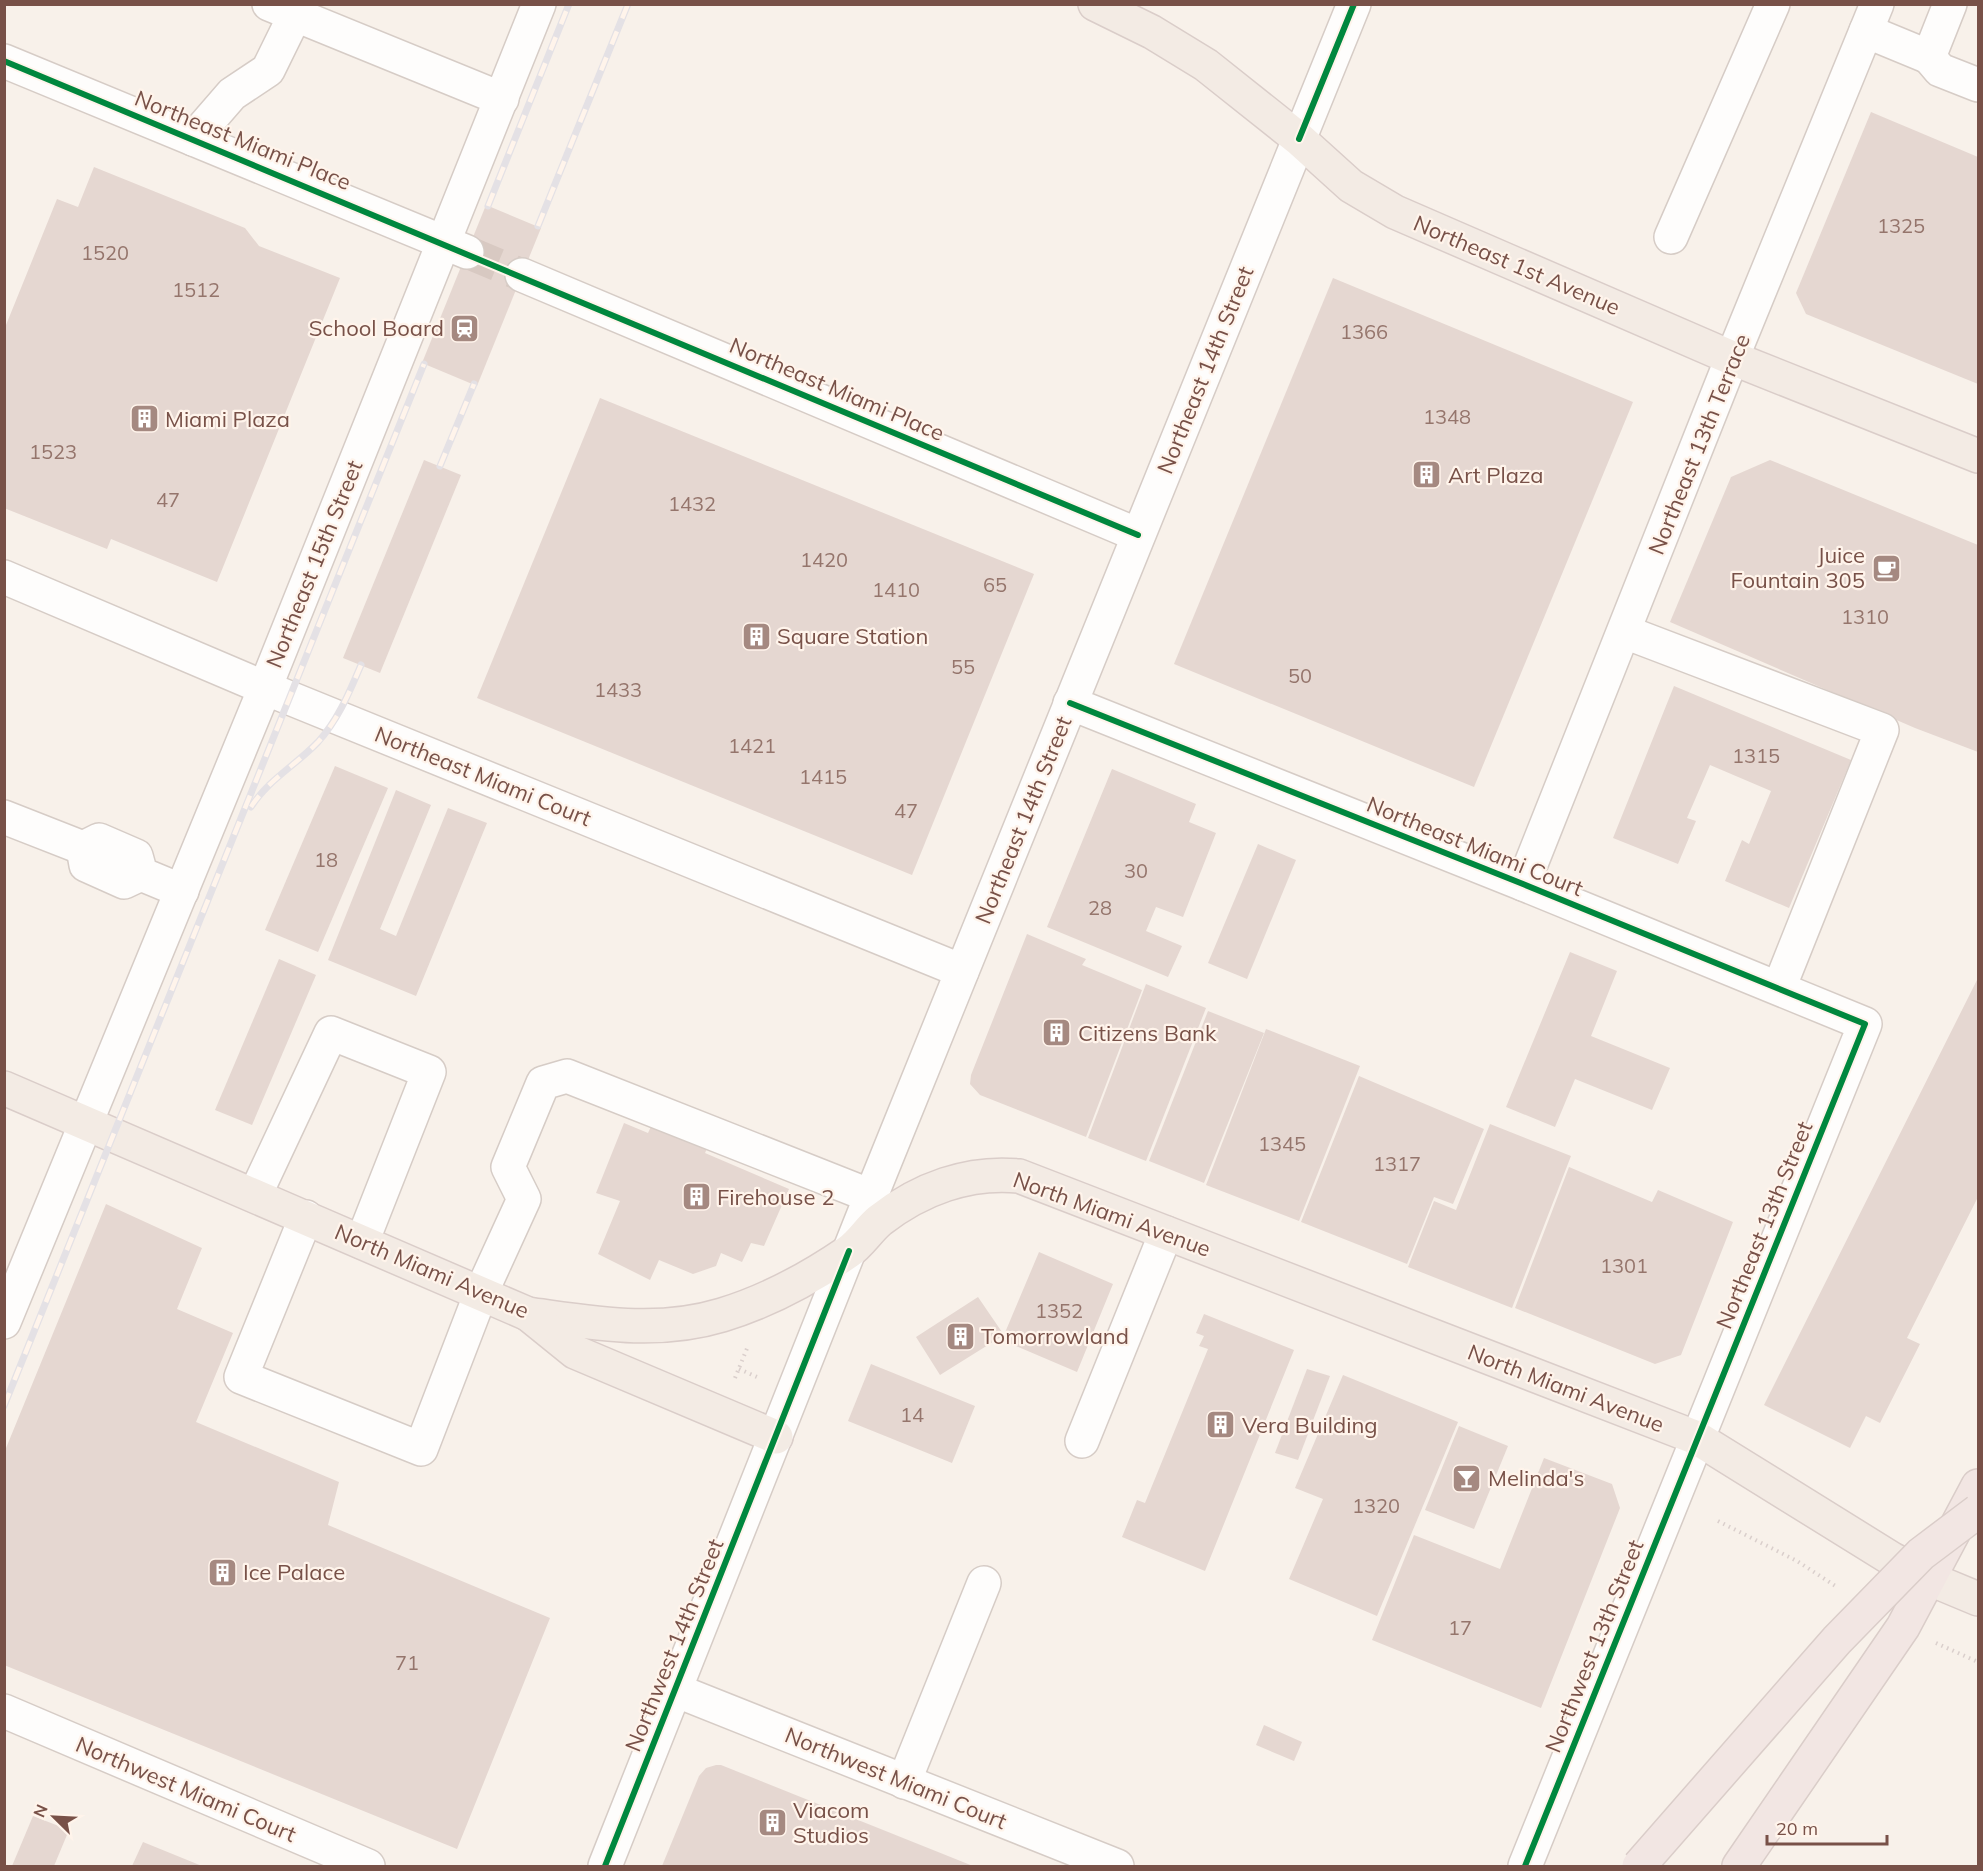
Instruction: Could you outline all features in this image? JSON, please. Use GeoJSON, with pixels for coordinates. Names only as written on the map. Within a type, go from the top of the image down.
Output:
{"type":"FeatureCollection","features":[{"type":"Feature","properties":{"kind":"highway"},"geometry":{"type":"LineString","coordinates":[[1739,1866],[1903,1627],[1978,1486]]}},
{"type":"Feature","properties":{"kind":"highway"},"geometry":{"type":"LineString","coordinates":[[1639,1866],[1838,1640],[1921,1554],[1978,1512]]}},
{"type":"Feature","properties":{"kind":"main road","name":"Northeast 1st Avenue"},"geometry":{"type":"LineString","coordinates":[[1095,4],[1152,32],[1206,65],[1299,139],[1351,186],[1395,212],[1732,358],[1978,456]]}},
{"type":"Feature","properties":{"kind":"main road","name":"North Miami Avenue"},"geometry":{"type":"LineString","coordinates":[[4,1088],[528,1314],[650,1328],[721,1316],[768,1297],[849,1251],[880,1221],[924,1192],[954,1180],[1000,1174],[1019,1176],[1697,1438],[1835,1525],[1930,1579],[1978,1599]]}},
{"type":"Feature","properties":{"kind":"main road"},"geometry":{"type":"LineString","coordinates":[[528,1314],[575,1352],[776,1437]]}},
{"type":"Feature","properties":{"kind":"street","name":"Northeast 15th Street"},"geometry":{"type":"LineString","coordinates":[[4,1322],[265,688],[455,247],[502,99],[539,4]]}},
{"type":"Feature","properties":{"kind":"street","name":"Northeast 14th Street"},"geometry":{"type":"LineString","coordinates":[[776,1437],[871,1196],[1354,4]]}},
{"type":"Feature","properties":{"kind":"street"},"geometry":{"type":"LineString","coordinates":[[1671,237],[1773,4]]}},
{"type":"Feature","properties":{"kind":"street"},"geometry":{"type":"LineString","coordinates":[[1929,57],[1950,4]]}},
{"type":"Feature","properties":{"kind":"street"},"geometry":{"type":"LineString","coordinates":[[193,139],[232,94],[268,70],[281,11],[502,99]]}},
{"type":"Feature","properties":{"kind":"street"},"geometry":{"type":"LineString","coordinates":[[1874,11],[1929,57],[1940,70],[1978,85]]}},
{"type":"Feature","properties":{"kind":"street","name":"Northeast 13th Terrace"},"geometry":{"type":"LineString","coordinates":[[1522,884],[1732,358],[1874,11]]}},
{"type":"Feature","properties":{"kind":"street","name":"Northeast Miami Place"},"geometry":{"type":"LineString","coordinates":[[4,61],[455,247]]}},
{"type":"Feature","properties":{"kind":"street","name":"Northeast Miami Place"},"geometry":{"type":"LineString","coordinates":[[522,275],[1138,535]]}},
{"type":"Feature","properties":{"kind":"street","name":"Northeast Miami Court"},"geometry":{"type":"LineString","coordinates":[[4,577],[265,688],[962,971]]}},
{"type":"Feature","properties":{"kind":"street"},"geometry":{"type":"LineString","coordinates":[[1624,632],[1882,730],[1779,988]]}},
{"type":"Feature","properties":{"kind":"street","name":"Northeast Miami Court"},"geometry":{"type":"LineString","coordinates":[[1070,703],[1865,1024]]}},
{"type":"Feature","properties":{"kind":"street"},"geometry":{"type":"LineString","coordinates":[[4,817],[82,849],[99,840],[136,856],[141,874],[182,891]]}},
{"type":"Feature","properties":{"kind":"street","name":"Northeast 13th Street"},"geometry":{"type":"LineString","coordinates":[[1697,1438],[1865,1024]]}},
{"type":"Feature","properties":{"kind":"street"},"geometry":{"type":"LineString","coordinates":[[255,1195],[331,1033],[429,1072],[362,1242]]}},
{"type":"Feature","properties":{"kind":"street"},"geometry":{"type":"LineString","coordinates":[[306,1217],[241,1377],[421,1449],[481,1293],[524,1199],[508,1167],[543,1083],[567,1076],[871,1196]]}},
{"type":"Feature","properties":{"kind":"street"},"geometry":{"type":"LineString","coordinates":[[1082,1441],[1166,1233]]}},
{"type":"Feature","properties":{"kind":"street","name":"Northwest 14th Street"},"geometry":{"type":"LineString","coordinates":[[605,1866],[776,1437]]}},
{"type":"Feature","properties":{"kind":"street","name":"Northwest 13th Street"},"geometry":{"type":"LineString","coordinates":[[1525,1866],[1697,1438]]}},
{"type":"Feature","properties":{"kind":"street"},"geometry":{"type":"LineString","coordinates":[[904,1782],[984,1583]]}},
{"type":"Feature","properties":{"kind":"street","name":"Northwest Miami Court"},"geometry":{"type":"LineString","coordinates":[[675,1690],[1117,1866]]}},
{"type":"Feature","properties":{"kind":"street","name":"Northwest Miami Court"},"geometry":{"type":"LineString","coordinates":[[4,1712],[368,1866]]}},
{"type":"Feature","properties":{"kind":"path"},"geometry":{"type":"LineString","coordinates":[[732,1386],[750,1342]]}},
{"type":"Feature","properties":{"kind":"path"},"geometry":{"type":"LineString","coordinates":[[739,1369],[757,1377]]}},
{"type":"Feature","properties":{"kind":"path"},"geometry":{"type":"LineString","coordinates":[[1719,1521],[1797,1561],[1840,1589]]}},
{"type":"Feature","properties":{"kind":"path"},"geometry":{"type":"LineString","coordinates":[[1936,1643],[1978,1662]]}},
{"type":"Feature","properties":{"kind":"building"},"geometry":{"type":"Polygon","coordinates":[[[1871,112],[1978,157],[1978,384],[1806,314],[1796,293],[1871,112]]]}},
{"type":"Feature","properties":{"kind":"building","name":"Miami Plaza"},"geometry":{"type":"Polygon","coordinates":[[[94,167],[245,228],[259,246],[340,278],[217,582],[111,539],[107,549],[4,508],[4,330],[57,199],[78,207],[94,167]]]}},
{"type":"Feature","properties":{"kind":"building","name":"School Board"},"geometry":{"type":"Polygon","coordinates":[[[486,205],[541,228],[477,386],[422,363],[486,205]]]}},
{"type":"Feature","properties":{"kind":"building","name":"Art Plaza"},"geometry":{"type":"Polygon","coordinates":[[[1333,278],[1633,402],[1474,787],[1174,664],[1333,278]]]}},
{"type":"Feature","properties":{"kind":"building","name":"Square Station"},"geometry":{"type":"Polygon","coordinates":[[[600,398],[1034,574],[912,875],[477,698],[600,398]]]}},
{"type":"Feature","properties":{"kind":"building"},"geometry":{"type":"Polygon","coordinates":[[[424,460],[461,475],[380,673],[343,658],[424,460]]]}},
{"type":"Feature","properties":{"kind":"building"},"geometry":{"type":"Polygon","coordinates":[[[1770,460],[1978,545],[1978,752],[1915,728],[1670,622],[1731,477],[1770,460]]]}},
{"type":"Feature","properties":{"kind":"building"},"geometry":{"type":"Polygon","coordinates":[[[1674,686],[1851,760],[1789,908],[1725,881],[1742,840],[1749,844],[1771,791],[1710,765],[1687,818],[1696,821],[1678,864],[1613,838],[1674,686]]]}},
{"type":"Feature","properties":{"kind":"building"},"geometry":{"type":"Polygon","coordinates":[[[335,766],[388,788],[318,952],[265,930],[335,766]]]}},
{"type":"Feature","properties":{"kind":"building"},"geometry":{"type":"Polygon","coordinates":[[[1112,769],[1196,804],[1189,822],[1216,833],[1183,917],[1156,907],[1146,931],[1182,946],[1168,977],[1047,927],[1112,769]]]}},
{"type":"Feature","properties":{"kind":"building"},"geometry":{"type":"Polygon","coordinates":[[[396,790],[431,805],[380,929],[396,936],[448,808],[487,823],[416,996],[328,960],[396,790]]]}},
{"type":"Feature","properties":{"kind":"building"},"geometry":{"type":"Polygon","coordinates":[[[1258,844],[1296,860],[1247,979],[1208,963],[1258,844]]]}},
{"type":"Feature","properties":{"kind":"building","name":"Citizens Bank"},"geometry":{"type":"Polygon","coordinates":[[[1027,934],[1086,959],[1082,965],[1142,990],[1086,1137],[980,1095],[970,1084],[971,1075],[1027,934]]]}},
{"type":"Feature","properties":{"kind":"building"},"geometry":{"type":"Polygon","coordinates":[[[1570,952],[1617,971],[1591,1036],[1670,1068],[1652,1110],[1575,1079],[1555,1127],[1506,1107],[1570,952]]]}},
{"type":"Feature","properties":{"kind":"building"},"geometry":{"type":"Polygon","coordinates":[[[279,959],[316,975],[252,1125],[215,1110],[279,959]]]}},
{"type":"Feature","properties":{"kind":"building"},"geometry":{"type":"Polygon","coordinates":[[[1978,978],[1978,1197],[1907,1338],[1920,1344],[1880,1423],[1866,1416],[1850,1448],[1764,1405],[1978,978]]]}},
{"type":"Feature","properties":{"kind":"building"},"geometry":{"type":"Polygon","coordinates":[[[1146,984],[1206,1008],[1146,1161],[1088,1138],[1146,984]]]}},
{"type":"Feature","properties":{"kind":"building"},"geometry":{"type":"Polygon","coordinates":[[[1208,1011],[1264,1033],[1204,1183],[1149,1161],[1208,1011]]]}},
{"type":"Feature","properties":{"kind":"building"},"geometry":{"type":"Polygon","coordinates":[[[1266,1029],[1360,1066],[1299,1221],[1206,1185],[1266,1029]]]}},
{"type":"Feature","properties":{"kind":"building"},"geometry":{"type":"Polygon","coordinates":[[[1359,1076],[1484,1129],[1453,1204],[1434,1197],[1407,1264],[1301,1222],[1359,1076]]]}},
{"type":"Feature","properties":{"kind":"building","name":"Firehouse 2"},"geometry":{"type":"Polygon","coordinates":[[[655,1118],[712,1137],[705,1153],[789,1189],[764,1246],[751,1243],[742,1262],[721,1253],[716,1266],[693,1274],[659,1260],[650,1280],[598,1254],[620,1201],[596,1193],[624,1123],[648,1133],[655,1118]]]}},
{"type":"Feature","properties":{"kind":"building"},"geometry":{"type":"Polygon","coordinates":[[[1490,1124],[1571,1156],[1512,1308],[1408,1267],[1434,1201],[1456,1210],[1490,1124]]]}},
{"type":"Feature","properties":{"kind":"building"},"geometry":{"type":"Polygon","coordinates":[[[1569,1167],[1652,1202],[1658,1190],[1733,1222],[1681,1355],[1655,1364],[1515,1308],[1569,1167]]]}},
{"type":"Feature","properties":{"kind":"building","name":"Ice Palace"},"geometry":{"type":"Polygon","coordinates":[[[106,1204],[202,1248],[177,1309],[233,1333],[196,1422],[339,1482],[328,1525],[550,1618],[457,1849],[4,1665],[4,1453],[106,1204]]]}},
{"type":"Feature","properties":{"kind":"building"},"geometry":{"type":"Polygon","coordinates":[[[1039,1252],[1113,1284],[1077,1372],[1002,1340],[1039,1252]]]}},
{"type":"Feature","properties":{"kind":"building","name":"Tomorrowland"},"geometry":{"type":"Polygon","coordinates":[[[978,1297],[1004,1335],[940,1375],[916,1337],[978,1297]]]}},
{"type":"Feature","properties":{"kind":"building","name":"Vera Building"},"geometry":{"type":"Polygon","coordinates":[[[1204,1314],[1294,1350],[1205,1571],[1122,1537],[1137,1500],[1145,1503],[1208,1349],[1199,1346],[1204,1336],[1196,1333],[1204,1314]]]}},
{"type":"Feature","properties":{"kind":"building"},"geometry":{"type":"Polygon","coordinates":[[[871,1364],[975,1406],[952,1463],[848,1421],[871,1364]]]}},
{"type":"Feature","properties":{"kind":"building"},"geometry":{"type":"Polygon","coordinates":[[[1307,1369],[1330,1376],[1298,1460],[1275,1453],[1307,1369]]]}},
{"type":"Feature","properties":{"kind":"building"},"geometry":{"type":"Polygon","coordinates":[[[1343,1375],[1458,1422],[1377,1616],[1289,1579],[1323,1499],[1295,1488],[1343,1375]]]}},
{"type":"Feature","properties":{"kind":"building","name":"Melinda's"},"geometry":{"type":"Polygon","coordinates":[[[1459,1426],[1508,1446],[1474,1529],[1425,1510],[1459,1426]]]}},
{"type":"Feature","properties":{"kind":"building"},"geometry":{"type":"Polygon","coordinates":[[[1544,1458],[1612,1484],[1620,1508],[1541,1708],[1372,1640],[1414,1535],[1500,1569],[1544,1458]]]}},
{"type":"Feature","properties":{"kind":"building"},"geometry":{"type":"Polygon","coordinates":[[[1264,1725],[1302,1742],[1294,1761],[1256,1745],[1264,1725]]]}},
{"type":"Feature","properties":{"kind":"building","name":"Viacom Studios"},"geometry":{"type":"Polygon","coordinates":[[[721,1765],[973,1866],[662,1866],[699,1776],[706,1768],[721,1765]]]}},
{"type":"Feature","properties":{"kind":"building"},"geometry":{"type":"Polygon","coordinates":[[[33,1816],[69,1830],[54,1866],[12,1866],[33,1816]]]}},
{"type":"Feature","properties":{"kind":"building"},"geometry":{"type":"Polygon","coordinates":[[[143,1842],[202,1866],[132,1866],[143,1842]]]}},
{"type":"Feature","properties":{"kind":"tunnel"},"geometry":{"type":"LineString","coordinates":[[467,252],[522,275]]}},
{"type":"Feature","properties":{"kind":"railway"},"geometry":{"type":"LineString","coordinates":[[488,206],[569,4]]}},
{"type":"Feature","properties":{"kind":"railway"},"geometry":{"type":"LineString","coordinates":[[538,226],[628,4]]}},
{"type":"Feature","properties":{"kind":"railway"},"geometry":{"type":"LineString","coordinates":[[4,1406],[424,364]]}},
{"type":"Feature","properties":{"kind":"railway"},"geometry":{"type":"LineString","coordinates":[[440,466],[474,384]]}},
{"type":"Feature","properties":{"kind":"railway"},"geometry":{"type":"LineString","coordinates":[[251,807],[274,781],[325,734],[342,706],[361,665]]}},
{"type":"Feature","properties":{"kind":"cycle path"},"geometry":{"type":"LineString","coordinates":[[1299,139],[1354,4]]}},
{"type":"Feature","properties":{"kind":"cycle path"},"geometry":{"type":"LineString","coordinates":[[4,61],[1138,535]]}},
{"type":"Feature","properties":{"kind":"cycle path"},"geometry":{"type":"LineString","coordinates":[[1070,703],[1865,1024],[1525,1866]]}},
{"type":"Feature","properties":{"kind":"cycle path"},"geometry":{"type":"LineString","coordinates":[[605,1866],[849,1251]]}},
{"type":"Feature","properties":{"kind":"place","name":"School Board"},"geometry":{"type":"Point","coordinates":[465,328]}},
{"type":"Feature","properties":{"kind":"place","name":"Miami Plaza"},"geometry":{"type":"Point","coordinates":[144,419]}},
{"type":"Feature","properties":{"kind":"place","name":"Art Plaza"},"geometry":{"type":"Point","coordinates":[1427,475]}},
{"type":"Feature","properties":{"kind":"place","name":"Juice Fountain 305"},"geometry":{"type":"Point","coordinates":[1886,568]}},
{"type":"Feature","properties":{"kind":"place","name":"Square Station"},"geometry":{"type":"Point","coordinates":[756,636]}},
{"type":"Feature","properties":{"kind":"place","name":"Citizens Bank"},"geometry":{"type":"Point","coordinates":[1057,1033]}},
{"type":"Feature","properties":{"kind":"place","name":"Firehouse 2"},"geometry":{"type":"Point","coordinates":[696,1197]}},
{"type":"Feature","properties":{"kind":"place","name":"Tomorrowland"},"geometry":{"type":"Point","coordinates":[960,1336]}},
{"type":"Feature","properties":{"kind":"place","name":"Vera Building"},"geometry":{"type":"Point","coordinates":[1221,1425]}},
{"type":"Feature","properties":{"kind":"place","name":"Melinda's"},"geometry":{"type":"Point","coordinates":[1467,1478]}},
{"type":"Feature","properties":{"kind":"place","name":"Ice Palace"},"geometry":{"type":"Point","coordinates":[222,1572]}},
{"type":"Feature","properties":{"kind":"place","name":"Viacom Studios"},"geometry":{"type":"Point","coordinates":[772,1823]}}]}
